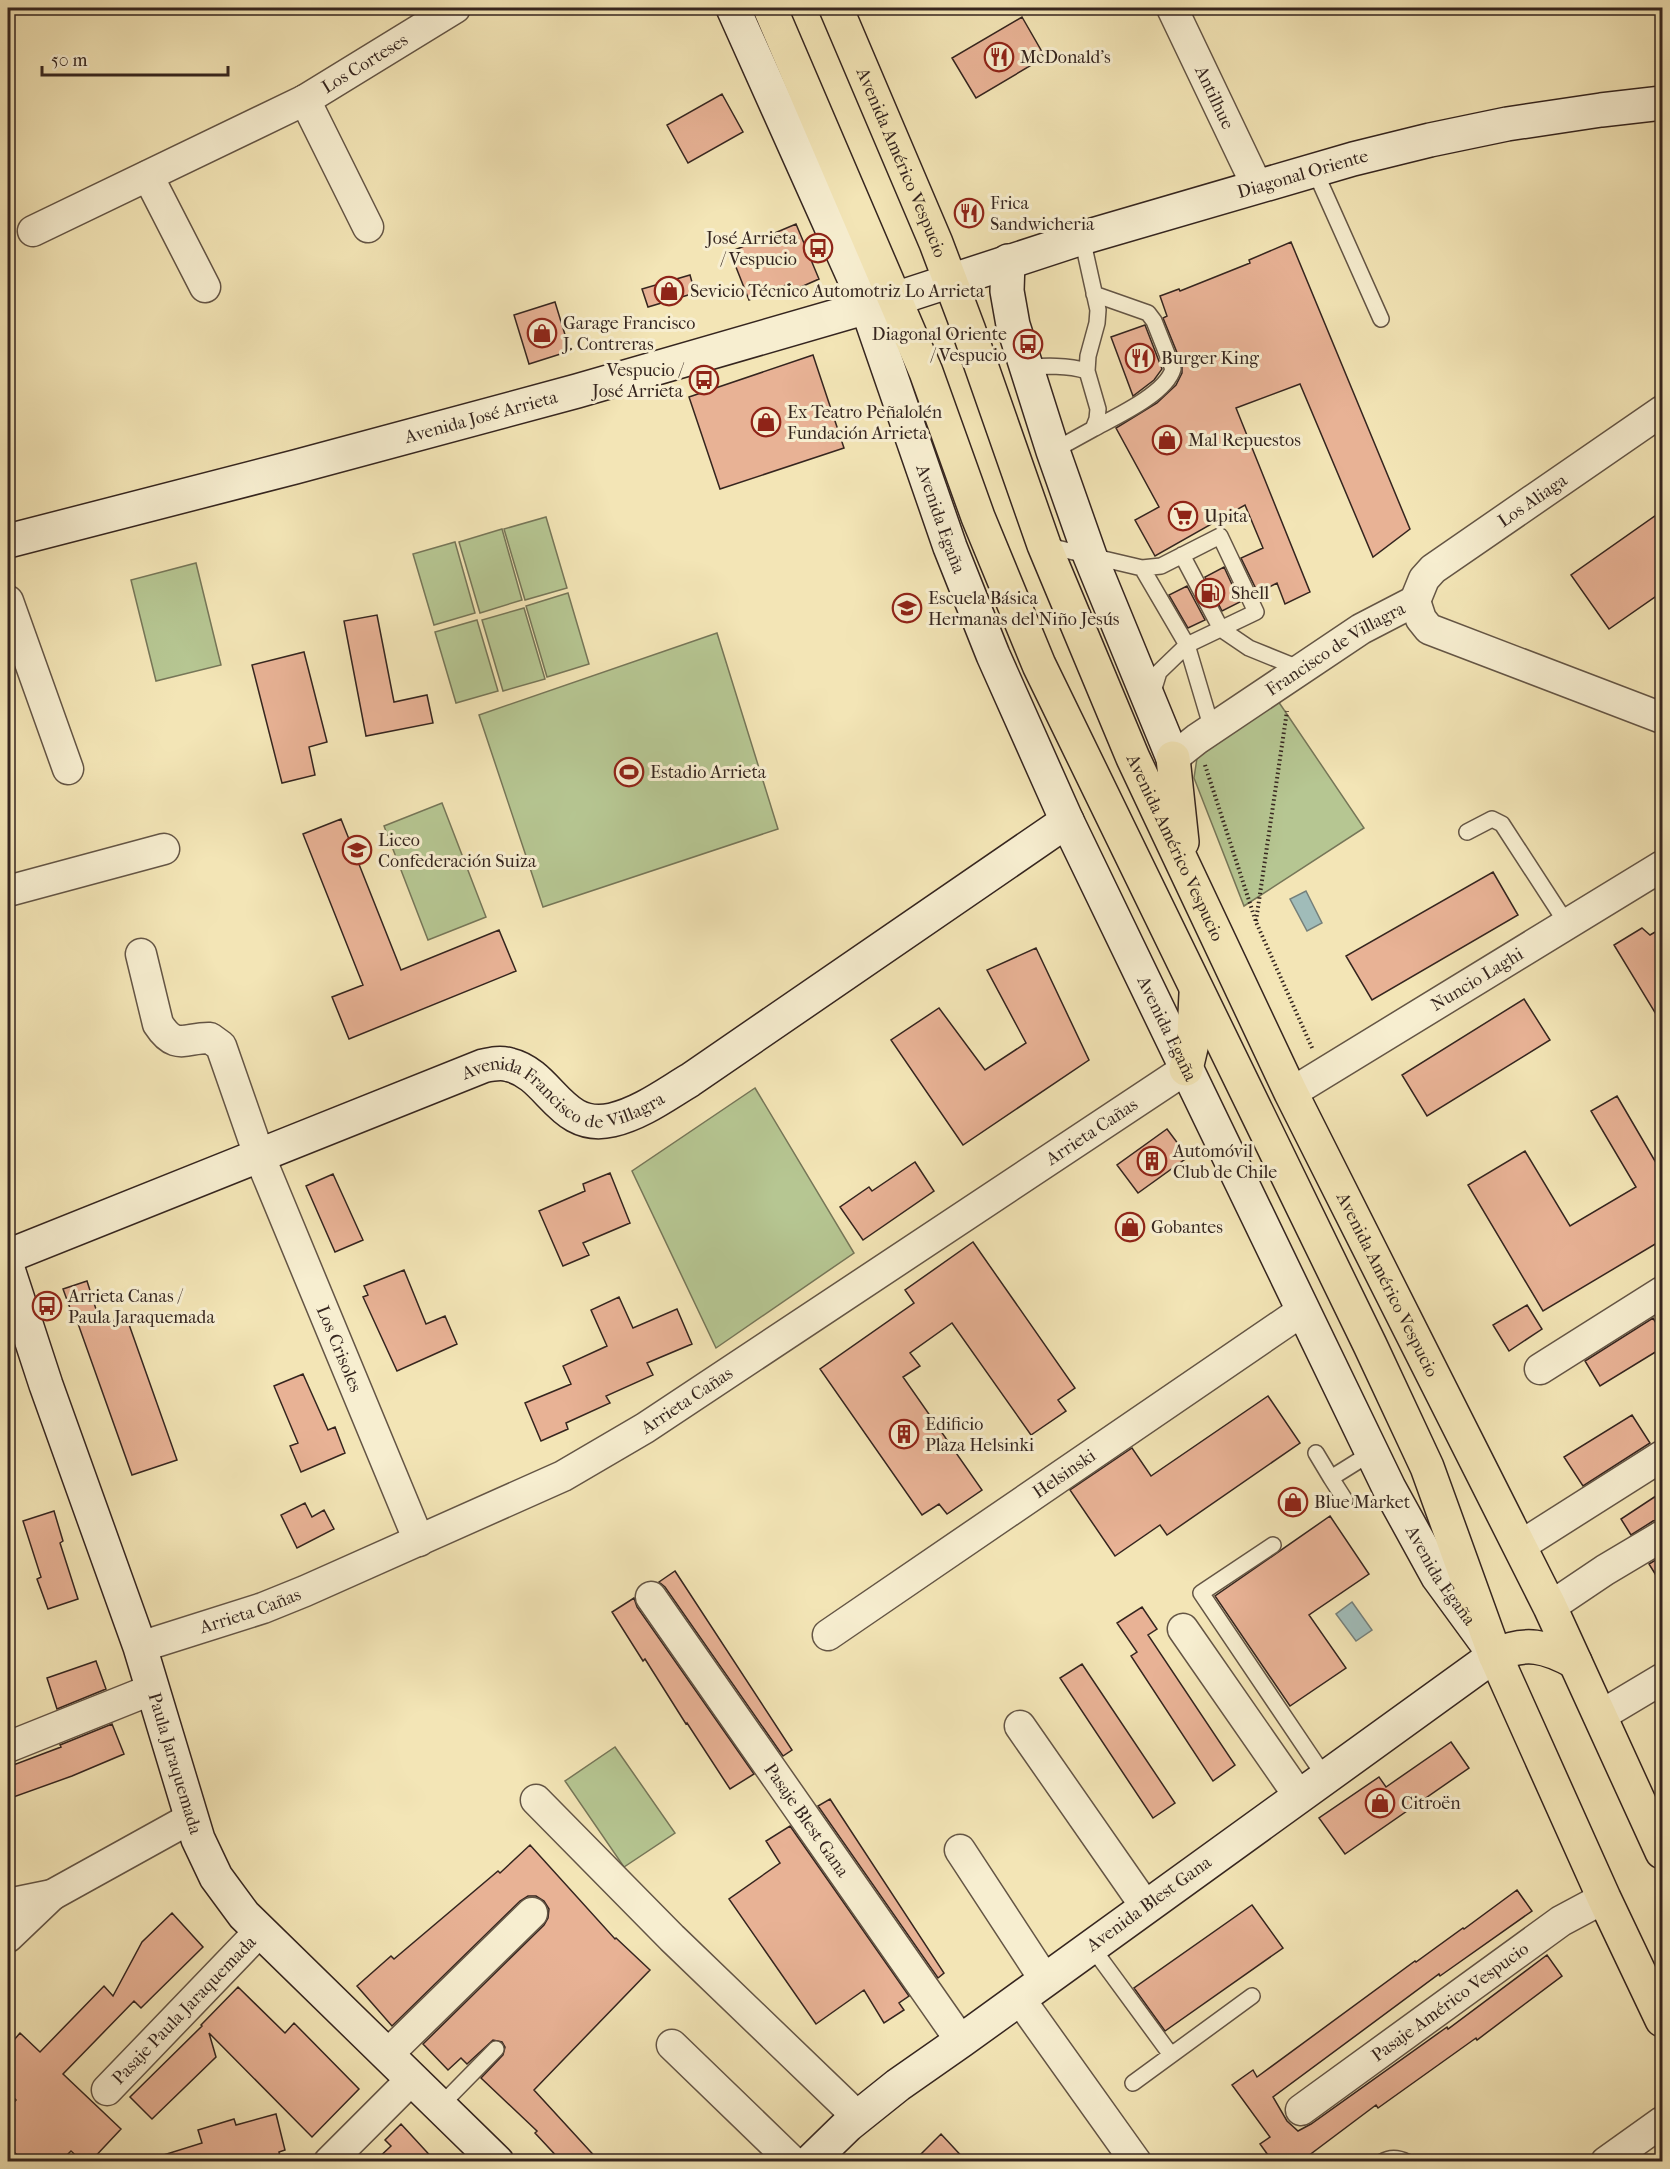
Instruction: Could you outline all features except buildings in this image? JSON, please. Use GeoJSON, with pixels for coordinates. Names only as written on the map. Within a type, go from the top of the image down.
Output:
{"type":"FeatureCollection","features":[{"type":"Feature","properties":{"kind":"main road"},"geometry":{"type":"LineString","coordinates":[[770,8],[881,303],[926,372],[978,517],[1039,665],[1370,1345],[1426,1467],[1495,1655],[1514,1648],[1536,1646],[1555,1651],[1575,1662],[1662,1852]]}},
{"type":"Feature","properties":{"kind":"main road","name":"Avenida Américo Vespucio"},"geometry":{"type":"LineString","coordinates":[[836,8],[950,280],[1044,545],[1133,758],[1291,1093],[1520,1546],[1575,1662]]}},
{"type":"Feature","properties":{"kind":"main road"},"geometry":{"type":"LineString","coordinates":[[1184,868],[1194,742]]}},
{"type":"Feature","properties":{"kind":"main road"},"geometry":{"type":"LineString","coordinates":[[1186,1069],[1194,1035],[1196,990]]}},
{"type":"Feature","properties":{"kind":"main road","name":"Avenida Egaña"},"geometry":{"type":"LineString","coordinates":[[1495,1655],[1604,1898],[1662,2020]]}},
{"type":"Feature","properties":{"kind":"street","name":"Los Corteses"},"geometry":{"type":"LineString","coordinates":[[33,231],[305,100],[455,8]]}},
{"type":"Feature","properties":{"kind":"street","name":"Avenida Egaña"},"geometry":{"type":"LineString","coordinates":[[732,8],[881,303],[962,578],[993,655],[1067,821],[1371,1453],[1438,1577],[1495,1655]]}},
{"type":"Feature","properties":{"kind":"street","name":"Antilhue"},"geometry":{"type":"LineString","coordinates":[[1172,8],[1257,186]]}},
{"type":"Feature","properties":{"kind":"street","name":"Los Corteses"},"geometry":{"type":"LineString","coordinates":[[305,100],[368,227]]}},
{"type":"Feature","properties":{"kind":"street","name":"Diagonal Oriente"},"geometry":{"type":"LineString","coordinates":[[950,280],[1314,169],[1391,149],[1546,117],[1662,103]]}},
{"type":"Feature","properties":{"kind":"street"},"geometry":{"type":"LineString","coordinates":[[148,176],[205,287]]}},
{"type":"Feature","properties":{"kind":"street","name":"Avenida Américo Vespucio"},"geometry":{"type":"LineString","coordinates":[[1008,261],[1009,308],[1025,367],[1090,556],[1151,700],[1194,742]]}},
{"type":"Feature","properties":{"kind":"street","name":"Avenida José Arrieta"},"geometry":{"type":"LineString","coordinates":[[8,541],[566,394],[881,303],[950,280]]}},
{"type":"Feature","properties":{"kind":"street","name":"Los Aliaga"},"geometry":{"type":"LineString","coordinates":[[1415,601],[1424,579],[1433,569],[1662,411]]}},
{"type":"Feature","properties":{"kind":"street"},"geometry":{"type":"LineString","coordinates":[[8,601],[68,769]]}},
{"type":"Feature","properties":{"kind":"street","name":"Francisco de Villagra"},"geometry":{"type":"LineString","coordinates":[[1194,742],[1361,629],[1415,601],[1421,619],[1429,629],[1662,718]]}},
{"type":"Feature","properties":{"kind":"street","name":"Avenida Francisco de Villagra"},"geometry":{"type":"LineString","coordinates":[[8,1256],[454,1076],[496,1063],[509,1064],[524,1070],[536,1079],[559,1105],[583,1119],[609,1121],[627,1115],[690,1080],[1067,821]]}},
{"type":"Feature","properties":{"kind":"street"},"geometry":{"type":"LineString","coordinates":[[8,891],[164,849]]}},
{"type":"Feature","properties":{"kind":"street","name":"Nuncio Laghi"},"geometry":{"type":"LineString","coordinates":[[1291,1093],[1662,866]]}},
{"type":"Feature","properties":{"kind":"street","name":"Los Crisoles"},"geometry":{"type":"LineString","coordinates":[[141,954],[158,1024],[164,1033],[177,1041],[187,1042],[210,1038],[221,1047],[259,1155],[418,1541]]}},
{"type":"Feature","properties":{"kind":"street","name":"Arrieta Cañas"},"geometry":{"type":"LineString","coordinates":[[141,1647],[263,1608],[563,1476],[621,1443],[1186,1069]]}},
{"type":"Feature","properties":{"kind":"street","name":"Paula Jaraquemada"},"geometry":{"type":"LineString","coordinates":[[8,1269],[50,1395],[141,1647],[191,1818],[216,1877],[237,1908],[497,2162]]}},
{"type":"Feature","properties":{"kind":"street"},"geometry":{"type":"LineString","coordinates":[[1540,1369],[1662,1292]]}},
{"type":"Feature","properties":{"kind":"street","name":"Helsinski"},"geometry":{"type":"LineString","coordinates":[[828,1635],[1302,1311]]}},
{"type":"Feature","properties":{"kind":"street"},"geometry":{"type":"LineString","coordinates":[[1520,1546],[1662,1456]]}},
{"type":"Feature","properties":{"kind":"street"},"geometry":{"type":"LineString","coordinates":[[1550,1607],[1605,1570],[1662,1536]]}},
{"type":"Feature","properties":{"kind":"street","name":"Pasaje Blest Gana"},"geometry":{"type":"LineString","coordinates":[[651,1597],[961,2041]]}},
{"type":"Feature","properties":{"kind":"street"},"geometry":{"type":"LineString","coordinates":[[1183,1629],[1299,1796]]}},
{"type":"Feature","properties":{"kind":"street","name":"Avenida Blest Gana"},"geometry":{"type":"LineString","coordinates":[[810,2162],[858,2117],[898,2085],[1495,1655]]}},
{"type":"Feature","properties":{"kind":"street"},"geometry":{"type":"LineString","coordinates":[[1599,1716],[1662,1679]]}},
{"type":"Feature","properties":{"kind":"street"},"geometry":{"type":"LineString","coordinates":[[8,1748],[153,1689]]}},
{"type":"Feature","properties":{"kind":"street"},"geometry":{"type":"LineString","coordinates":[[1020,1726],[1146,1907]]}},
{"type":"Feature","properties":{"kind":"street"},"geometry":{"type":"LineString","coordinates":[[536,1800],[672,1938],[858,2117]]}},
{"type":"Feature","properties":{"kind":"street"},"geometry":{"type":"LineString","coordinates":[[8,1937],[52,1895],[191,1818]]}},
{"type":"Feature","properties":{"kind":"street"},"geometry":{"type":"LineString","coordinates":[[960,1850],[1032,1989],[1136,2162]]}},
{"type":"Feature","properties":{"kind":"street"},"geometry":{"type":"LineString","coordinates":[[8,1904],[52,1895]]}},
{"type":"Feature","properties":{"kind":"street","name":"Pasaje Américo Vespucio"},"geometry":{"type":"LineString","coordinates":[[1301,2110],[1560,1921],[1604,1898]]}},
{"type":"Feature","properties":{"kind":"street"},"geometry":{"type":"LineString","coordinates":[[387,2055],[532,1913]]}},
{"type":"Feature","properties":{"kind":"street","name":"Pasaje Paula Jaraquemada"},"geometry":{"type":"LineString","coordinates":[[107,2090],[260,1931]]}},
{"type":"Feature","properties":{"kind":"street"},"geometry":{"type":"LineString","coordinates":[[672,2045],[793,2162]]}},
{"type":"Feature","properties":{"kind":"street"},"geometry":{"type":"LineString","coordinates":[[329,2162],[412,2079]]}},
{"type":"Feature","properties":{"kind":"street"},"geometry":{"type":"LineString","coordinates":[[1606,2162],[1662,2122]]}},
{"type":"Feature","properties":{"kind":"lane"},"geometry":{"type":"LineString","coordinates":[[1314,169],[1381,320]]}},
{"type":"Feature","properties":{"kind":"lane"},"geometry":{"type":"LineString","coordinates":[[1082,238],[1098,310],[1087,371],[1098,409],[1093,429]]}},
{"type":"Feature","properties":{"kind":"lane"},"geometry":{"type":"LineString","coordinates":[[1053,451],[1149,396],[1165,384],[1173,369],[1154,321],[1148,314],[1094,294]]}},
{"type":"Feature","properties":{"kind":"lane"},"geometry":{"type":"LineString","coordinates":[[1025,367],[1074,367],[1087,371]]}},
{"type":"Feature","properties":{"kind":"lane"},"geometry":{"type":"LineString","coordinates":[[1044,545],[1142,568],[1161,566],[1220,536],[1256,612],[1187,645],[1159,672],[1151,700]]}},
{"type":"Feature","properties":{"kind":"lane"},"geometry":{"type":"LineString","coordinates":[[1182,555],[1221,629],[1249,648],[1297,672]]}},
{"type":"Feature","properties":{"kind":"lane"},"geometry":{"type":"LineString","coordinates":[[1142,568],[1187,645],[1194,742]]}},
{"type":"Feature","properties":{"kind":"lane"},"geometry":{"type":"LineString","coordinates":[[1467,832],[1492,819],[1502,824],[1567,924]]}},
{"type":"Feature","properties":{"kind":"lane"},"geometry":{"type":"LineString","coordinates":[[1316,1453],[1345,1500]]}},
{"type":"Feature","properties":{"kind":"lane"},"geometry":{"type":"LineString","coordinates":[[1331,1478],[1371,1453]]}},
{"type":"Feature","properties":{"kind":"lane"},"geometry":{"type":"LineString","coordinates":[[1273,1545],[1201,1593],[1325,1777]]}},
{"type":"Feature","properties":{"kind":"lane"},"geometry":{"type":"LineString","coordinates":[[1091,1946],[1171,2055]]}},
{"type":"Feature","properties":{"kind":"lane"},"geometry":{"type":"LineString","coordinates":[[1132,2083],[1252,1996]]}},
{"type":"Feature","properties":{"kind":"lane"},"geometry":{"type":"LineString","coordinates":[[440,2106],[496,2049]]}},
{"type":"Feature","properties":{"kind":"lane"},"geometry":{"type":"LineString","coordinates":[[1382,2162],[1387,2159],[1401,2158],[1407,2162]]}},
{"type":"Feature","properties":{"kind":"path"},"geometry":{"type":"LineString","coordinates":[[1256,922],[1297,672]]}},
{"type":"Feature","properties":{"kind":"path"},"geometry":{"type":"LineString","coordinates":[[1194,742],[1256,922],[1324,1073]]}},
{"type":"Feature","properties":{"kind":"green space"},"geometry":{"type":"Polygon","coordinates":[[[546,517],[567,588],[525,600],[504,529],[546,517]]]}},
{"type":"Feature","properties":{"kind":"green space"},"geometry":{"type":"Polygon","coordinates":[[[502,529],[522,600],[480,613],[459,542],[502,529]]]}},
{"type":"Feature","properties":{"kind":"green space"},"geometry":{"type":"Polygon","coordinates":[[[455,542],[475,613],[434,625],[413,554],[455,542]]]}},
{"type":"Feature","properties":{"kind":"green space"},"geometry":{"type":"Polygon","coordinates":[[[196,563],[221,665],[156,681],[131,580],[196,563]]]}},
{"type":"Feature","properties":{"kind":"green space"},"geometry":{"type":"Polygon","coordinates":[[[568,593],[589,664],[547,677],[526,606],[568,593]]]}},
{"type":"Feature","properties":{"kind":"green space"},"geometry":{"type":"Polygon","coordinates":[[[524,608],[545,679],[503,691],[482,620],[524,608]]]}},
{"type":"Feature","properties":{"kind":"green space"},"geometry":{"type":"Polygon","coordinates":[[[477,620],[498,691],[456,703],[435,632],[477,620]]]}},
{"type":"Feature","properties":{"kind":"green space","name":"Estadio Arrieta"},"geometry":{"type":"Polygon","coordinates":[[[717,633],[778,829],[543,907],[479,715],[717,633]]]}},
{"type":"Feature","properties":{"kind":"green space"},"geometry":{"type":"Polygon","coordinates":[[[1278,701],[1364,828],[1244,906],[1194,778],[1197,758],[1278,701]]]}},
{"type":"Feature","properties":{"kind":"green space"},"geometry":{"type":"Polygon","coordinates":[[[442,803],[486,917],[428,940],[384,826],[442,803]]]}},
{"type":"Feature","properties":{"kind":"green space"},"geometry":{"type":"Polygon","coordinates":[[[755,1088],[854,1253],[716,1348],[632,1171],[755,1088]]]}},
{"type":"Feature","properties":{"kind":"green space"},"geometry":{"type":"Polygon","coordinates":[[[615,1747],[675,1833],[624,1867],[565,1781],[615,1747]]]}},
{"type":"Feature","properties":{"kind":"water"},"geometry":{"type":"Polygon","coordinates":[[[1306,891],[1322,923],[1307,931],[1290,899],[1306,891]]]}},
{"type":"Feature","properties":{"kind":"water"},"geometry":{"type":"Polygon","coordinates":[[[1352,1602],[1372,1630],[1356,1641],[1336,1614],[1352,1602]]]}},
{"type":"Feature","properties":{"kind":"place","name":"McDonald's"},"geometry":{"type":"Point","coordinates":[999,57]}},
{"type":"Feature","properties":{"kind":"place","name":"Frica Sandwicheria"},"geometry":{"type":"Point","coordinates":[969,213]}},
{"type":"Feature","properties":{"kind":"place","name":"José Arrieta / Vespucio"},"geometry":{"type":"Point","coordinates":[818,248]}},
{"type":"Feature","properties":{"kind":"place","name":"Sevicio Técnico Automotriz Lo Arrieta"},"geometry":{"type":"Point","coordinates":[669,291]}},
{"type":"Feature","properties":{"kind":"place","name":"Garage Francisco J. Contreras"},"geometry":{"type":"Point","coordinates":[542,333]}},
{"type":"Feature","properties":{"kind":"place","name":"Diagonal Oriente / Vespucio"},"geometry":{"type":"Point","coordinates":[1028,344]}},
{"type":"Feature","properties":{"kind":"place","name":"Burger King"},"geometry":{"type":"Point","coordinates":[1140,358]}},
{"type":"Feature","properties":{"kind":"place","name":"Vespucio / José Arrieta"},"geometry":{"type":"Point","coordinates":[704,380]}},
{"type":"Feature","properties":{"kind":"place","name":"Ex Teatro Peñalolén Fundación Arrieta"},"geometry":{"type":"Point","coordinates":[766,422]}},
{"type":"Feature","properties":{"kind":"place","name":"Mal Repuestos"},"geometry":{"type":"Point","coordinates":[1167,440]}},
{"type":"Feature","properties":{"kind":"place","name":"Upita"},"geometry":{"type":"Point","coordinates":[1183,516]}},
{"type":"Feature","properties":{"kind":"place","name":"Shell"},"geometry":{"type":"Point","coordinates":[1210,593]}},
{"type":"Feature","properties":{"kind":"place","name":"Escuela Básica Hermanas del Niño Jesús"},"geometry":{"type":"Point","coordinates":[907,608]}},
{"type":"Feature","properties":{"kind":"place","name":"Estadio Arrieta"},"geometry":{"type":"Point","coordinates":[629,772]}},
{"type":"Feature","properties":{"kind":"place","name":"Liceo Confederación Suiza"},"geometry":{"type":"Point","coordinates":[357,850]}},
{"type":"Feature","properties":{"kind":"place","name":"Automóvil Club de Chile"},"geometry":{"type":"Point","coordinates":[1152,1161]}},
{"type":"Feature","properties":{"kind":"place","name":"Gobantes"},"geometry":{"type":"Point","coordinates":[1130,1227]}},
{"type":"Feature","properties":{"kind":"place","name":"Arrieta Canas / Paula Jaraquemada"},"geometry":{"type":"Point","coordinates":[47,1306]}},
{"type":"Feature","properties":{"kind":"place","name":"Edificio Plaza Helsinki"},"geometry":{"type":"Point","coordinates":[904,1434]}},
{"type":"Feature","properties":{"kind":"place","name":"Blue Market"},"geometry":{"type":"Point","coordinates":[1293,1502]}},
{"type":"Feature","properties":{"kind":"place","name":"Citroën"},"geometry":{"type":"Point","coordinates":[1380,1803]}}]}
